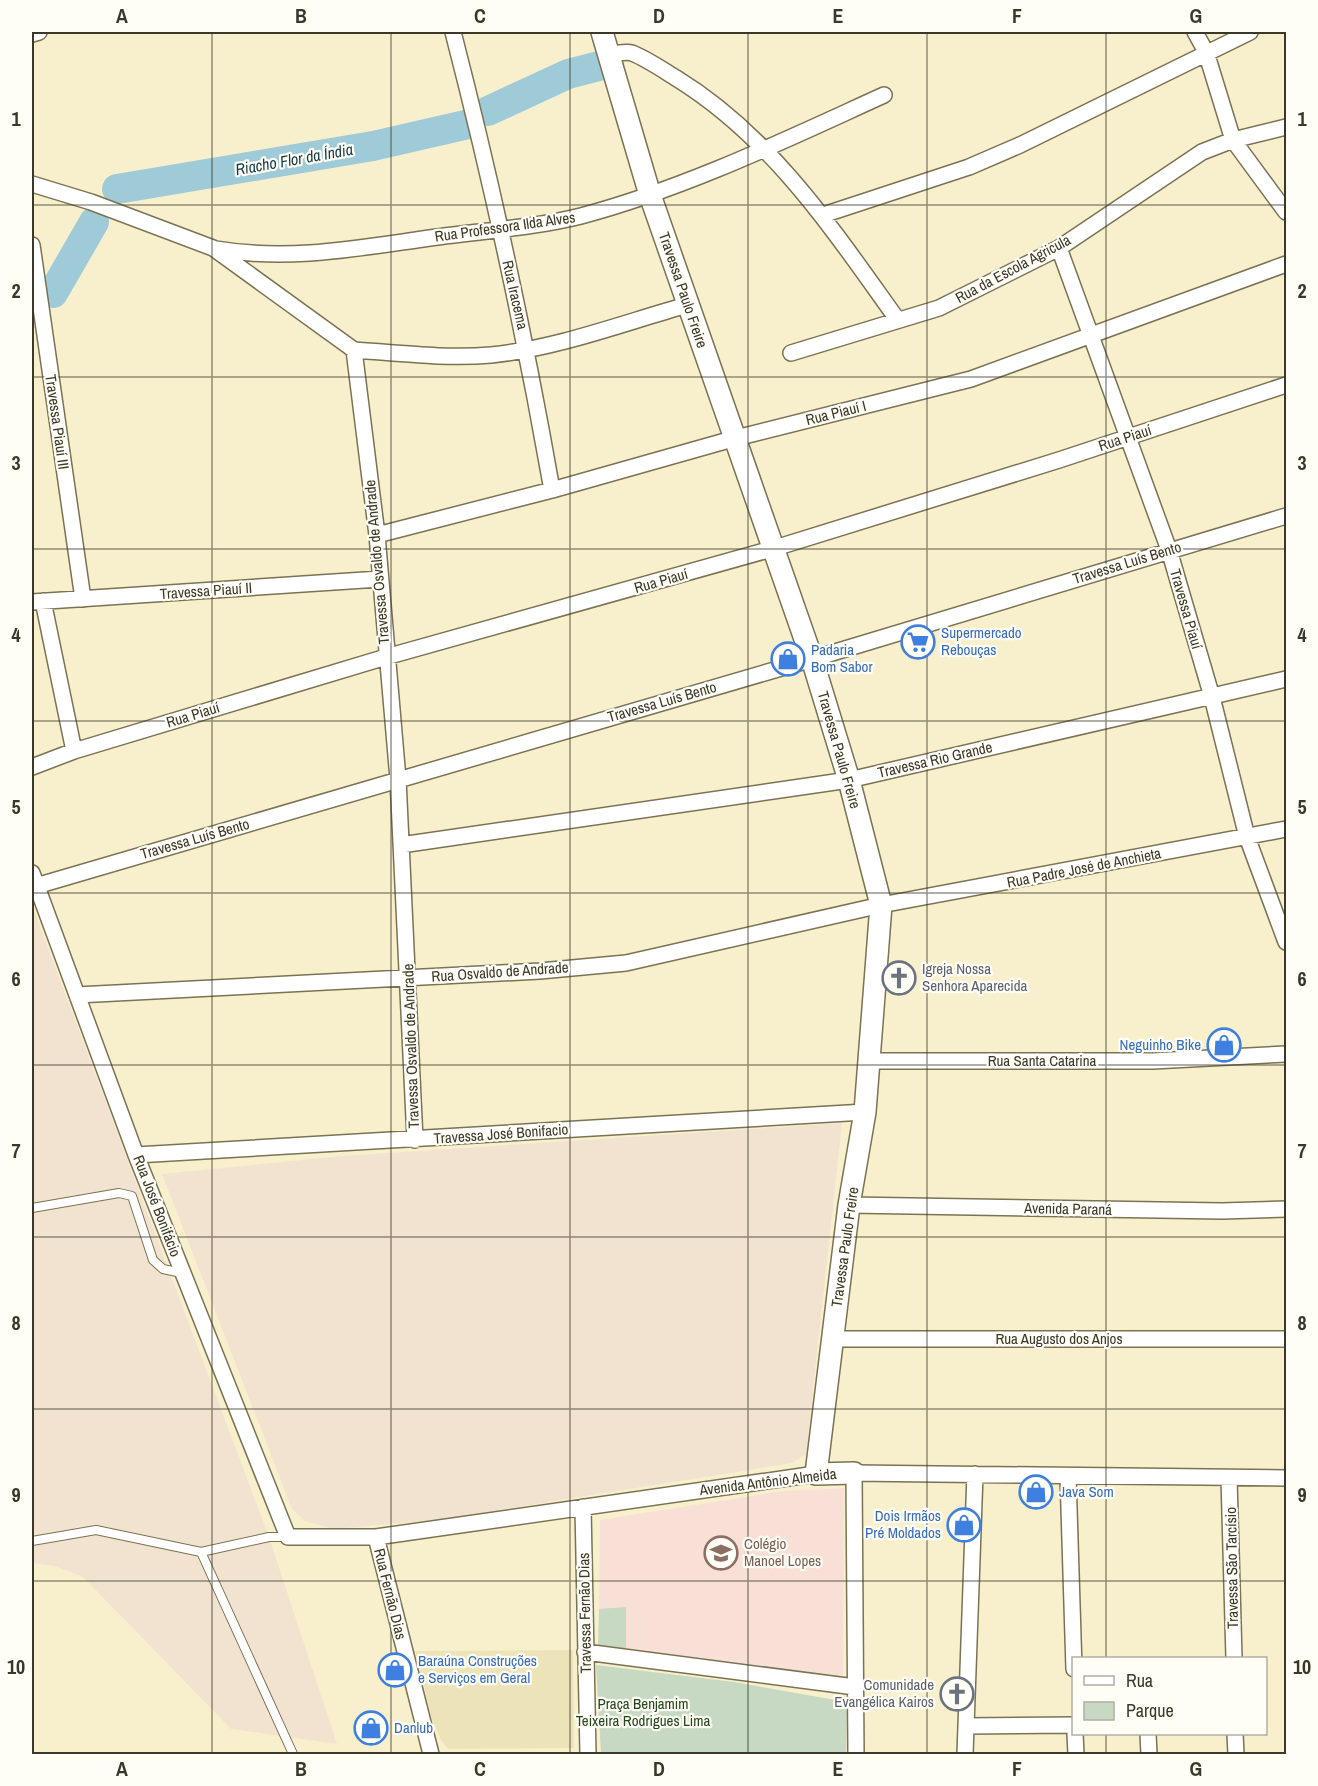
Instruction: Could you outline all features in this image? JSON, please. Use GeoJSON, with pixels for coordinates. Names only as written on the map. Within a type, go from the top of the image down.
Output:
{"type":"FeatureCollection","features":[{"type":"Feature","properties":{"kind":"street"},"geometry":{"type":"LineString","coordinates":[[32,34],[39,32]]}},
{"type":"Feature","properties":{"kind":"street","name":"Rua Iracema"},"geometry":{"type":"LineString","coordinates":[[453,32],[477,123],[499,230],[528,350],[552,490]]}},
{"type":"Feature","properties":{"kind":"street","name":"Travessa Paulo Freire"},"geometry":{"type":"LineString","coordinates":[[602,32],[650,195],[812,659],[849,780],[881,905],[865,1112],[849,1205],[816,1474]]}},
{"type":"Feature","properties":{"kind":"street"},"geometry":{"type":"LineString","coordinates":[[1195,32],[1206,52],[1233,140],[1287,212]]}},
{"type":"Feature","properties":{"kind":"street"},"geometry":{"type":"LineString","coordinates":[[823,215],[969,166],[1010,149],[1250,32]]}},
{"type":"Feature","properties":{"kind":"street"},"geometry":{"type":"LineString","coordinates":[[610,54],[631,53],[673,76],[706,97],[766,149],[823,215],[897,320]]}},
{"type":"Feature","properties":{"kind":"street","name":"Rua Professora Ilda Alves"},"geometry":{"type":"LineString","coordinates":[[213,248],[234,252],[332,254],[579,216],[650,195],[766,149],[884,95]]}},
{"type":"Feature","properties":{"kind":"street","name":"Rua da Escola Agricula"},"geometry":{"type":"LineString","coordinates":[[791,353],[939,308],[1059,248],[1202,152],[1233,140],[1287,127]]}},
{"type":"Feature","properties":{"kind":"street"},"geometry":{"type":"LineString","coordinates":[[32,184],[91,202],[213,248],[354,350],[433,355],[489,355],[528,350],[687,305]]}},
{"type":"Feature","properties":{"kind":"street","name":"Travessa Piauí III"},"geometry":{"type":"LineString","coordinates":[[32,245],[83,599]]}},
{"type":"Feature","properties":{"kind":"street","name":"Travessa Piauí"},"geometry":{"type":"LineString","coordinates":[[1059,248],[1169,550],[1212,697],[1247,837],[1286,940]]}},
{"type":"Feature","properties":{"kind":"street","name":"Rua Piauí I"},"geometry":{"type":"LineString","coordinates":[[377,535],[552,490],[736,438],[970,379],[1092,337],[1287,264]]}},
{"type":"Feature","properties":{"kind":"street","name":"Travessa Osvaldo de Andrade"},"geometry":{"type":"LineString","coordinates":[[354,350],[377,535],[398,779],[415,1140]]}},
{"type":"Feature","properties":{"kind":"street","name":"Rua Piauí"},"geometry":{"type":"LineString","coordinates":[[32,766],[74,751],[387,657],[775,548],[1128,437],[1287,384]]}},
{"type":"Feature","properties":{"kind":"street","name":"Travessa Luís Bento"},"geometry":{"type":"LineString","coordinates":[[34,879],[398,779],[812,659],[1287,516]]}},
{"type":"Feature","properties":{"kind":"street","name":"Travessa Piauí II"},"geometry":{"type":"LineString","coordinates":[[37,601],[380,579]]}},
{"type":"Feature","properties":{"kind":"street"},"geometry":{"type":"LineString","coordinates":[[37,601],[74,751]]}},
{"type":"Feature","properties":{"kind":"street","name":"Travessa Rio Grande"},"geometry":{"type":"LineString","coordinates":[[401,845],[849,780],[1287,679]]}},
{"type":"Feature","properties":{"kind":"street","name":"Rua Padre José de Anchieta"},"geometry":{"type":"LineString","coordinates":[[881,905],[1287,829]]}},
{"type":"Feature","properties":{"kind":"street","name":"Rua José Bonifácio"},"geometry":{"type":"LineString","coordinates":[[34,879],[136,1155],[288,1537]]}},
{"type":"Feature","properties":{"kind":"street","name":"Rua Osvaldo de Andrade"},"geometry":{"type":"LineString","coordinates":[[77,995],[540,970],[626,963],[881,905]]}},
{"type":"Feature","properties":{"kind":"street","name":"Rua Santa Catarina"},"geometry":{"type":"LineString","coordinates":[[869,1061],[1153,1061],[1287,1054]]}},
{"type":"Feature","properties":{"kind":"street","name":"Travessa José Bonifacio"},"geometry":{"type":"LineString","coordinates":[[136,1155],[865,1112]]}},
{"type":"Feature","properties":{"kind":"street","name":"Avenida Paraná"},"geometry":{"type":"LineString","coordinates":[[849,1205],[1222,1211],[1287,1209]]}},
{"type":"Feature","properties":{"kind":"street","name":"Rua Augusto dos Anjos"},"geometry":{"type":"LineString","coordinates":[[832,1339],[1287,1339]]}},
{"type":"Feature","properties":{"kind":"street"},"geometry":{"type":"LineString","coordinates":[[854,1473],[856,1755]]}},
{"type":"Feature","properties":{"kind":"street","name":"Avenida Antônio Almeida"},"geometry":{"type":"LineString","coordinates":[[288,1537],[376,1537],[816,1474],[1287,1478]]}},
{"type":"Feature","properties":{"kind":"street"},"geometry":{"type":"LineString","coordinates":[[965,1755],[975,1474]]}},
{"type":"Feature","properties":{"kind":"street"},"geometry":{"type":"LineString","coordinates":[[1068,1476],[1074,1657]]}},
{"type":"Feature","properties":{"kind":"street","name":"Travessa São Tarcísio"},"geometry":{"type":"LineString","coordinates":[[1230,1478],[1233,1657]]}},
{"type":"Feature","properties":{"kind":"street","name":"Travessa Fernão Dias"},"geometry":{"type":"LineString","coordinates":[[584,1507],[588,1755]]}},
{"type":"Feature","properties":{"kind":"street","name":"Rua Fernão Dias"},"geometry":{"type":"LineString","coordinates":[[376,1537],[431,1755]]}},
{"type":"Feature","properties":{"kind":"street"},"geometry":{"type":"LineString","coordinates":[[585,1652],[855,1687]]}},
{"type":"Feature","properties":{"kind":"street"},"geometry":{"type":"LineString","coordinates":[[966,1725],[1072,1725]]}},
{"type":"Feature","properties":{"kind":"street"},"geometry":{"type":"LineString","coordinates":[[1075,1735],[1076,1755]]}},
{"type":"Feature","properties":{"kind":"street"},"geometry":{"type":"LineString","coordinates":[[1148,1735],[1149,1755]]}},
{"type":"Feature","properties":{"kind":"street"},"geometry":{"type":"LineString","coordinates":[[1235,1735],[1236,1755]]}},
{"type":"Feature","properties":{"kind":"lane"},"geometry":{"type":"LineString","coordinates":[[32,1208],[119,1194],[132,1196],[157,1266],[183,1273]]}},
{"type":"Feature","properties":{"kind":"lane"},"geometry":{"type":"LineString","coordinates":[[32,1541],[96,1530],[201,1552],[269,1537],[288,1537]]}},
{"type":"Feature","properties":{"kind":"lane"},"geometry":{"type":"LineString","coordinates":[[201,1552],[293,1755]]}},
{"type":"Feature","properties":{"kind":"shaded area"},"geometry":{"type":"Polygon","coordinates":[[[32,905],[269,1537],[337,1744],[231,1729],[83,1577],[55,1566],[32,1563],[32,905]]]}},
{"type":"Feature","properties":{"kind":"shaded area"},"geometry":{"type":"Polygon","coordinates":[[[842,1123],[806,1454],[792,1463],[437,1520],[333,1529],[305,1521],[292,1509],[162,1174],[343,1156],[842,1123]]]}},
{"type":"Feature","properties":{"kind":"shaded area","name":"Colégio Manoel Lopes"},"geometry":{"type":"Polygon","coordinates":[[[844,1488],[843,1676],[626,1651],[599,1609],[600,1520],[783,1491],[844,1488]]]}},
{"type":"Feature","properties":{"kind":"shaded area"},"geometry":{"type":"Polygon","coordinates":[[[573,1650],[574,1748],[448,1749],[441,1740],[432,1719],[415,1651],[573,1650]]]}},
{"type":"Feature","properties":{"kind":"green space"},"geometry":{"type":"Polygon","coordinates":[[[626,1607],[626,1651],[598,1647],[599,1609],[626,1607]]]}},
{"type":"Feature","properties":{"kind":"green space","name":"Praça Benjamim Teixeira Rodrigues Lima"},"geometry":{"type":"Polygon","coordinates":[[[596,1665],[734,1682],[847,1702],[846,1754],[601,1754],[596,1665]]]}},
{"type":"Feature","properties":{"kind":"waterway","name":"Riacho Flor da Índia"},"geometry":{"type":"LineString","coordinates":[[488,111],[568,74],[599,66]]}},
{"type":"Feature","properties":{"kind":"waterway","name":"Riacho Flor da Índia"},"geometry":{"type":"LineString","coordinates":[[117,189],[373,146],[469,124]]}},
{"type":"Feature","properties":{"kind":"waterway","name":"Riacho Flor da Índia"},"geometry":{"type":"LineString","coordinates":[[53,293],[94,222]]}},
{"type":"Feature","properties":{"kind":"place","name":"Supermercado Rebouças"},"geometry":{"type":"Point","coordinates":[918,642]}},
{"type":"Feature","properties":{"kind":"place","name":"Padaria Bom Sabor"},"geometry":{"type":"Point","coordinates":[788,659]}},
{"type":"Feature","properties":{"kind":"place","name":"Igreja Nossa Senhora Aparecida"},"geometry":{"type":"Point","coordinates":[899,978]}},
{"type":"Feature","properties":{"kind":"place","name":"Neguinho Bike"},"geometry":{"type":"Point","coordinates":[1224,1045]}},
{"type":"Feature","properties":{"kind":"place","name":"Java Som"},"geometry":{"type":"Point","coordinates":[1036,1492]}},
{"type":"Feature","properties":{"kind":"place","name":"Dois Irmãos Pré Moldados"},"geometry":{"type":"Point","coordinates":[964,1525]}},
{"type":"Feature","properties":{"kind":"place","name":"Colégio Manoel Lopes"},"geometry":{"type":"Point","coordinates":[721,1553]}},
{"type":"Feature","properties":{"kind":"place","name":"Baraúna Construções e Serviços em Geral"},"geometry":{"type":"Point","coordinates":[395,1670]}},
{"type":"Feature","properties":{"kind":"place","name":"Comunidade Evangélica Kairos"},"geometry":{"type":"Point","coordinates":[957,1694]}},
{"type":"Feature","properties":{"kind":"place","name":"Danlub"},"geometry":{"type":"Point","coordinates":[371,1728]}}]}
